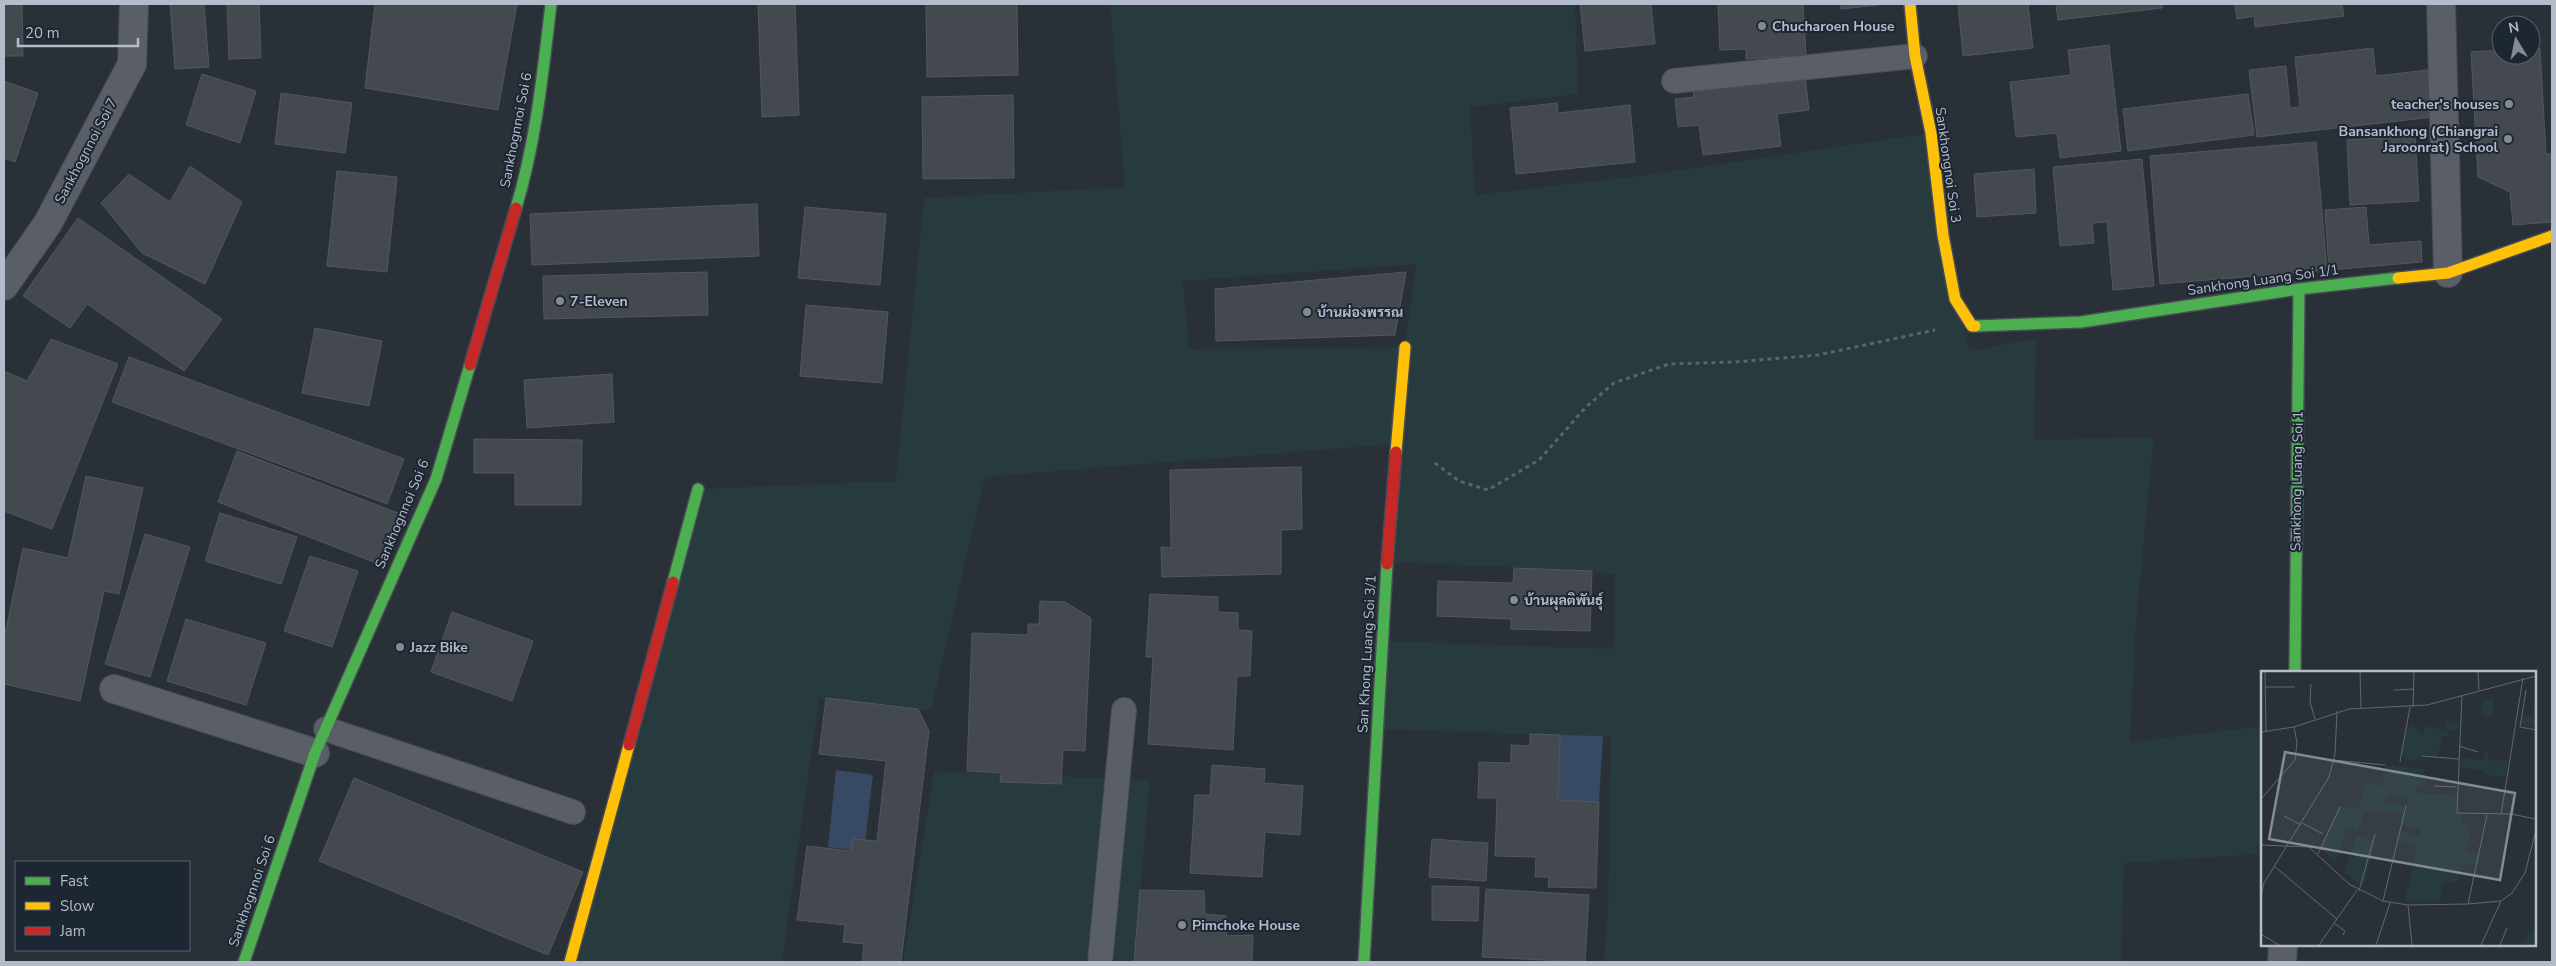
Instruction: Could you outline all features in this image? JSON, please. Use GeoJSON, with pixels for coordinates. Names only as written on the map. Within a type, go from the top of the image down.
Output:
{"type":"FeatureCollection","features":[{"type":"Feature","properties":{"kind":"street","name":"Sankhognnoi Soi 7"},"geometry":{"type":"LineString","coordinates":[[4,286],[48,223],[132,64],[134,4]]}},
{"type":"Feature","properties":{"kind":"street","name":"Sankhognnoi Soi 6"},"geometry":{"type":"LineString","coordinates":[[244,962],[315,753],[436,479],[523,184],[542,77],[551,4]]}},
{"type":"Feature","properties":{"kind":"street","name":"Sankhongnoi Soi 3"},"geometry":{"type":"LineString","coordinates":[[1910,4],[1914,56],[1931,134],[1943,235],[1955,299],[1972,326]]}},
{"type":"Feature","properties":{"kind":"street"},"geometry":{"type":"LineString","coordinates":[[2441,4],[2448,273]]}},
{"type":"Feature","properties":{"kind":"street","name":"Sankhong Luang Soi 1/1"},"geometry":{"type":"LineString","coordinates":[[1972,326],[2081,322],[2299,289],[2448,273],[2552,236]]}},
{"type":"Feature","properties":{"kind":"street","name":"Sankhong Luang Soi 1"},"geometry":{"type":"LineString","coordinates":[[2294,671],[2299,289]]}},
{"type":"Feature","properties":{"kind":"street","name":"San Khong Luang Soi 3/1"},"geometry":{"type":"LineString","coordinates":[[1364,962],[1387,562],[1406,347]]}},
{"type":"Feature","properties":{"kind":"street"},"geometry":{"type":"LineString","coordinates":[[570,962],[698,489]]}},
{"type":"Feature","properties":{"kind":"street"},"geometry":{"type":"LineString","coordinates":[[114,689],[315,753]]}},
{"type":"Feature","properties":{"kind":"street"},"geometry":{"type":"LineString","coordinates":[[2282,946],[2282,962]]}},
{"type":"Feature","properties":{"kind":"lane"},"geometry":{"type":"LineString","coordinates":[[1674,81],[1914,56]]}},
{"type":"Feature","properties":{"kind":"lane"},"geometry":{"type":"LineString","coordinates":[[1100,962],[1124,710]]}},
{"type":"Feature","properties":{"kind":"lane"},"geometry":{"type":"LineString","coordinates":[[326,728],[572,812]]}},
{"type":"Feature","properties":{"kind":"path"},"geometry":{"type":"LineString","coordinates":[[1436,463],[1459,481],[1488,490],[1539,460],[1587,406],[1614,382],[1668,364],[1735,362],[1818,355],[1942,329],[1972,326]]}},
{"type":"Feature","properties":{"kind":"green space"},"geometry":{"type":"Polygon","coordinates":[[[1110,4],[1575,4],[1578,94],[1470,107],[1475,195],[1639,176],[1931,133],[1952,290],[1970,351],[2036,338],[2034,440],[2154,437],[2136,623],[2130,742],[2261,726],[2261,854],[2124,863],[2121,962],[1604,962],[1608,910],[1611,737],[1378,729],[1383,641],[1614,649],[1615,575],[1592,571],[1387,562],[1394,444],[985,477],[931,710],[819,699],[782,962],[570,962],[698,489],[896,481],[924,198],[1125,187],[1110,4]],[[1416,264],[1183,281],[1189,349],[1405,347],[1416,264]]]}},
{"type":"Feature","properties":{"kind":"green space"},"geometry":{"type":"Polygon","coordinates":[[[934,771],[1150,780],[1134,962],[903,962],[934,771]]]}},
{"type":"Feature","properties":{"kind":"water"},"geometry":{"type":"Polygon","coordinates":[[[1560,735],[1603,736],[1599,802],[1558,800],[1560,735]]]}},
{"type":"Feature","properties":{"kind":"water"},"geometry":{"type":"Polygon","coordinates":[[[836,770],[873,775],[864,851],[828,847],[836,770]]]}},
{"type":"Feature","properties":{"kind":"building"},"geometry":{"type":"Polygon","coordinates":[[[4,4],[22,4],[23,56],[4,56],[4,4]]]}},
{"type":"Feature","properties":{"kind":"building"},"geometry":{"type":"Polygon","coordinates":[[[170,4],[204,4],[209,67],[175,69],[170,4]]]}},
{"type":"Feature","properties":{"kind":"building"},"geometry":{"type":"Polygon","coordinates":[[[227,4],[259,4],[261,58],[229,59],[227,4]]]}},
{"type":"Feature","properties":{"kind":"building"},"geometry":{"type":"Polygon","coordinates":[[[375,4],[517,4],[498,110],[365,88],[375,4]]]}},
{"type":"Feature","properties":{"kind":"building"},"geometry":{"type":"Polygon","coordinates":[[[758,4],[795,4],[799,115],[762,117],[758,4]]]}},
{"type":"Feature","properties":{"kind":"building"},"geometry":{"type":"Polygon","coordinates":[[[926,4],[1017,4],[1018,75],[927,77],[926,4]]]}},
{"type":"Feature","properties":{"kind":"building"},"geometry":{"type":"Polygon","coordinates":[[[1580,4],[1651,4],[1655,44],[1585,51],[1580,4]]]}},
{"type":"Feature","properties":{"kind":"building","name":"Chucharoen House"},"geometry":{"type":"Polygon","coordinates":[[[1718,4],[1803,4],[1806,55],[1746,59],[1746,49],[1720,50],[1718,4]]]}},
{"type":"Feature","properties":{"kind":"building"},"geometry":{"type":"Polygon","coordinates":[[[1841,4],[1879,4],[1879,5],[1841,9],[1841,4]]]}},
{"type":"Feature","properties":{"kind":"building"},"geometry":{"type":"Polygon","coordinates":[[[1958,4],[2028,4],[2033,48],[1963,56],[1958,4]]]}},
{"type":"Feature","properties":{"kind":"building"},"geometry":{"type":"Polygon","coordinates":[[[2056,4],[2162,4],[2162,8],[2058,20],[2056,4]]]}},
{"type":"Feature","properties":{"kind":"building"},"geometry":{"type":"Polygon","coordinates":[[[2235,4],[2342,4],[2344,16],[2255,27],[2254,16],[2237,19],[2235,4]]]}},
{"type":"Feature","properties":{"kind":"building"},"geometry":{"type":"Polygon","coordinates":[[[2109,45],[2121,151],[2060,158],[2057,133],[2016,137],[2010,82],[2071,75],[2068,50],[2109,45]]]}},
{"type":"Feature","properties":{"kind":"building"},"geometry":{"type":"Polygon","coordinates":[[[2373,48],[2376,76],[2427,70],[2433,117],[2257,137],[2249,70],[2286,66],[2290,108],[2300,107],[2295,57],[2373,48]]]}},
{"type":"Feature","properties":{"kind":"building","name":"teacher's houses"},"geometry":{"type":"Polygon","coordinates":[[[2491,51],[2491,65],[2541,65],[2546,154],[2552,154],[2552,222],[2513,225],[2510,192],[2478,177],[2471,52],[2491,51]]]}},
{"type":"Feature","properties":{"kind":"building"},"geometry":{"type":"Polygon","coordinates":[[[202,74],[256,91],[240,143],[186,125],[202,74]]]}},
{"type":"Feature","properties":{"kind":"building"},"geometry":{"type":"Polygon","coordinates":[[[1805,76],[1809,110],[1777,114],[1781,146],[1703,155],[1699,125],[1678,127],[1675,99],[1694,97],[1693,89],[1805,76]]]}},
{"type":"Feature","properties":{"kind":"building"},"geometry":{"type":"Polygon","coordinates":[[[4,81],[38,93],[15,162],[4,158],[4,81]]]}},
{"type":"Feature","properties":{"kind":"building"},"geometry":{"type":"Polygon","coordinates":[[[281,93],[352,103],[345,153],[275,144],[281,93]]]}},
{"type":"Feature","properties":{"kind":"building"},"geometry":{"type":"Polygon","coordinates":[[[2248,94],[2254,135],[2128,151],[2123,109],[2248,94]]]}},
{"type":"Feature","properties":{"kind":"building"},"geometry":{"type":"Polygon","coordinates":[[[1013,95],[1014,178],[923,179],[922,97],[1013,95]]]}},
{"type":"Feature","properties":{"kind":"building"},"geometry":{"type":"Polygon","coordinates":[[[1557,103],[1558,113],[1630,105],[1635,162],[1516,174],[1510,108],[1557,103]]]}},
{"type":"Feature","properties":{"kind":"building"},"geometry":{"type":"Polygon","coordinates":[[[2415,136],[2419,201],[2350,205],[2347,140],[2415,136]]]}},
{"type":"Feature","properties":{"kind":"building"},"geometry":{"type":"Polygon","coordinates":[[[2316,142],[2327,270],[2160,284],[2150,156],[2316,142]]]}},
{"type":"Feature","properties":{"kind":"building"},"geometry":{"type":"Polygon","coordinates":[[[2142,159],[2154,286],[2113,290],[2107,222],[2092,223],[2094,243],[2060,246],[2053,167],[2142,159]]]}},
{"type":"Feature","properties":{"kind":"building"},"geometry":{"type":"Polygon","coordinates":[[[190,166],[242,202],[205,284],[142,253],[101,203],[129,174],[170,202],[190,166]]]}},
{"type":"Feature","properties":{"kind":"building"},"geometry":{"type":"Polygon","coordinates":[[[2034,169],[2036,213],[1977,217],[1974,174],[2034,169]]]}},
{"type":"Feature","properties":{"kind":"building"},"geometry":{"type":"Polygon","coordinates":[[[337,171],[397,177],[387,272],[327,266],[337,171]]]}},
{"type":"Feature","properties":{"kind":"building"},"geometry":{"type":"Polygon","coordinates":[[[757,204],[759,256],[532,265],[530,214],[757,204]]]}},
{"type":"Feature","properties":{"kind":"building"},"geometry":{"type":"Polygon","coordinates":[[[805,207],[886,214],[880,285],[798,278],[805,207]]]}},
{"type":"Feature","properties":{"kind":"building"},"geometry":{"type":"Polygon","coordinates":[[[2366,207],[2369,245],[2421,241],[2422,262],[2329,270],[2325,210],[2366,207]]]}},
{"type":"Feature","properties":{"kind":"building"},"geometry":{"type":"Polygon","coordinates":[[[78,218],[222,319],[184,371],[87,304],[70,328],[23,296],[78,218]]]}},
{"type":"Feature","properties":{"kind":"building"},"geometry":{"type":"Polygon","coordinates":[[[707,272],[708,315],[544,319],[543,276],[707,272]]]}},
{"type":"Feature","properties":{"kind":"building","name":"บ้านผ่องพรรณ"},"geometry":{"type":"Polygon","coordinates":[[[1406,272],[1395,335],[1216,341],[1215,289],[1406,272]]]}},
{"type":"Feature","properties":{"kind":"building"},"geometry":{"type":"Polygon","coordinates":[[[806,305],[888,312],[882,383],[800,376],[806,305]]]}},
{"type":"Feature","properties":{"kind":"building"},"geometry":{"type":"Polygon","coordinates":[[[315,328],[382,341],[369,406],[302,393],[315,328]]]}},
{"type":"Feature","properties":{"kind":"building"},"geometry":{"type":"Polygon","coordinates":[[[51,339],[118,364],[52,529],[4,511],[4,371],[27,381],[51,339]]]}},
{"type":"Feature","properties":{"kind":"building"},"geometry":{"type":"Polygon","coordinates":[[[129,357],[404,459],[387,504],[112,402],[129,357]]]}},
{"type":"Feature","properties":{"kind":"building"},"geometry":{"type":"Polygon","coordinates":[[[612,374],[614,422],[527,428],[524,380],[612,374]]]}},
{"type":"Feature","properties":{"kind":"building"},"geometry":{"type":"Polygon","coordinates":[[[474,439],[582,440],[581,505],[515,505],[515,473],[474,473],[474,439]]]}},
{"type":"Feature","properties":{"kind":"building"},"geometry":{"type":"Polygon","coordinates":[[[237,451],[398,513],[379,564],[218,502],[237,451]]]}},
{"type":"Feature","properties":{"kind":"building"},"geometry":{"type":"Polygon","coordinates":[[[1301,467],[1302,529],[1281,530],[1281,574],[1162,577],[1161,547],[1171,548],[1170,470],[1301,467]]]}},
{"type":"Feature","properties":{"kind":"building"},"geometry":{"type":"Polygon","coordinates":[[[86,476],[143,488],[119,594],[104,591],[80,701],[4,684],[4,639],[23,548],[68,558],[86,476]]]}},
{"type":"Feature","properties":{"kind":"building"},"geometry":{"type":"Polygon","coordinates":[[[220,513],[297,537],[281,584],[205,561],[220,513]]]}},
{"type":"Feature","properties":{"kind":"building"},"geometry":{"type":"Polygon","coordinates":[[[145,534],[190,547],[150,677],[105,664],[145,534]]]}},
{"type":"Feature","properties":{"kind":"building"},"geometry":{"type":"Polygon","coordinates":[[[310,556],[358,571],[332,647],[284,631],[310,556]]]}},
{"type":"Feature","properties":{"kind":"building","name":"บ้านผุลติพันธ์ุ"},"geometry":{"type":"Polygon","coordinates":[[[1514,568],[1592,571],[1590,631],[1511,629],[1511,619],[1437,616],[1438,581],[1513,583],[1514,568]]]}},
{"type":"Feature","properties":{"kind":"building"},"geometry":{"type":"Polygon","coordinates":[[[1150,594],[1218,597],[1218,612],[1238,613],[1238,630],[1252,631],[1250,676],[1237,676],[1233,750],[1148,744],[1153,657],[1146,657],[1150,594]]]}},
{"type":"Feature","properties":{"kind":"building"},"geometry":{"type":"Polygon","coordinates":[[[1040,601],[1065,602],[1091,618],[1085,751],[1063,750],[1061,784],[1000,782],[1001,773],[967,771],[972,633],[1028,635],[1028,624],[1039,624],[1040,601]]]}},
{"type":"Feature","properties":{"kind":"building"},"geometry":{"type":"Polygon","coordinates":[[[452,612],[533,641],[512,701],[431,672],[452,612]]]}},
{"type":"Feature","properties":{"kind":"building"},"geometry":{"type":"Polygon","coordinates":[[[186,619],[266,643],[246,705],[167,681],[186,619]]]}},
{"type":"Feature","properties":{"kind":"building"},"geometry":{"type":"Polygon","coordinates":[[[826,698],[918,709],[929,731],[901,962],[862,962],[864,944],[843,942],[845,925],[797,920],[807,846],[851,851],[853,839],[877,841],[886,761],[819,754],[826,698]]]}},
{"type":"Feature","properties":{"kind":"building"},"geometry":{"type":"Polygon","coordinates":[[[1530,734],[1560,735],[1558,800],[1599,802],[1596,888],[1548,887],[1549,877],[1535,877],[1536,857],[1495,856],[1497,798],[1478,798],[1479,762],[1511,763],[1511,745],[1530,746],[1530,734]]]}},
{"type":"Feature","properties":{"kind":"building"},"geometry":{"type":"Polygon","coordinates":[[[1212,765],[1265,769],[1264,783],[1303,786],[1300,835],[1265,832],[1262,877],[1190,873],[1195,795],[1210,795],[1212,765]]]}},
{"type":"Feature","properties":{"kind":"building"},"geometry":{"type":"Polygon","coordinates":[[[354,778],[583,872],[548,955],[319,861],[354,778]]]}},
{"type":"Feature","properties":{"kind":"building"},"geometry":{"type":"Polygon","coordinates":[[[1432,839],[1488,843],[1486,881],[1429,877],[1432,839]]]}},
{"type":"Feature","properties":{"kind":"building"},"geometry":{"type":"Polygon","coordinates":[[[1432,886],[1479,887],[1478,921],[1432,920],[1432,886]]]}},
{"type":"Feature","properties":{"kind":"building"},"geometry":{"type":"Polygon","coordinates":[[[1486,889],[1589,895],[1585,962],[1482,957],[1486,889]]]}},
{"type":"Feature","properties":{"kind":"building","name":"Pimchoke House"},"geometry":{"type":"Polygon","coordinates":[[[1140,890],[1204,891],[1205,914],[1226,916],[1227,936],[1253,935],[1252,962],[1134,962],[1140,890]]]}},
{"type":"Feature","properties":{"kind":"traffic: fast"},"geometry":{"type":"LineString","coordinates":[[516,208],[534,132],[551,4]]}},
{"type":"Feature","properties":{"kind":"traffic: fast"},"geometry":{"type":"LineString","coordinates":[[1975,326],[2081,322],[2299,289],[2398,278]]}},
{"type":"Feature","properties":{"kind":"traffic: fast"},"geometry":{"type":"LineString","coordinates":[[2295,671],[2299,289]]}},
{"type":"Feature","properties":{"kind":"traffic: fast"},"geometry":{"type":"LineString","coordinates":[[244,962],[315,753],[436,479],[470,365]]}},
{"type":"Feature","properties":{"kind":"traffic: fast"},"geometry":{"type":"LineString","coordinates":[[673,582],[698,489]]}},
{"type":"Feature","properties":{"kind":"traffic: fast"},"geometry":{"type":"LineString","coordinates":[[1364,962],[1387,564]]}},
{"type":"Feature","properties":{"kind":"traffic: slow"},"geometry":{"type":"LineString","coordinates":[[1910,4],[1915,56],[1931,133],[1943,235],[1955,299],[1972,326],[1975,326]]}},
{"type":"Feature","properties":{"kind":"traffic: slow"},"geometry":{"type":"LineString","coordinates":[[2398,278],[2448,273],[2552,236]]}},
{"type":"Feature","properties":{"kind":"traffic: slow"},"geometry":{"type":"LineString","coordinates":[[1396,452],[1405,347]]}},
{"type":"Feature","properties":{"kind":"traffic: slow"},"geometry":{"type":"LineString","coordinates":[[570,962],[629,745]]}},
{"type":"Feature","properties":{"kind":"traffic: jam"},"geometry":{"type":"LineString","coordinates":[[470,365],[516,208]]}},
{"type":"Feature","properties":{"kind":"traffic: jam"},"geometry":{"type":"LineString","coordinates":[[1387,564],[1396,452]]}},
{"type":"Feature","properties":{"kind":"traffic: jam"},"geometry":{"type":"LineString","coordinates":[[629,745],[673,582]]}},
{"type":"Feature","properties":{"kind":"place","name":"Chucharoen House"},"geometry":{"type":"Point","coordinates":[1762,26]}},
{"type":"Feature","properties":{"kind":"place","name":"teacher's houses"},"geometry":{"type":"Point","coordinates":[2509,104]}},
{"type":"Feature","properties":{"kind":"place","name":"Bansankhong (Chiangrai Jaroonrat) School"},"geometry":{"type":"Point","coordinates":[2508,139]}},
{"type":"Feature","properties":{"kind":"place","name":"7-Eleven"},"geometry":{"type":"Point","coordinates":[560,301]}},
{"type":"Feature","properties":{"kind":"place","name":"บ้านผ่องพรรณ"},"geometry":{"type":"Point","coordinates":[1307,312]}},
{"type":"Feature","properties":{"kind":"place","name":"บ้านผุลติพันธ์ุ"},"geometry":{"type":"Point","coordinates":[1514,600]}},
{"type":"Feature","properties":{"kind":"place","name":"Jazz Bike"},"geometry":{"type":"Point","coordinates":[400,647]}},
{"type":"Feature","properties":{"kind":"place","name":"Pimchoke House"},"geometry":{"type":"Point","coordinates":[1182,925]}}]}
